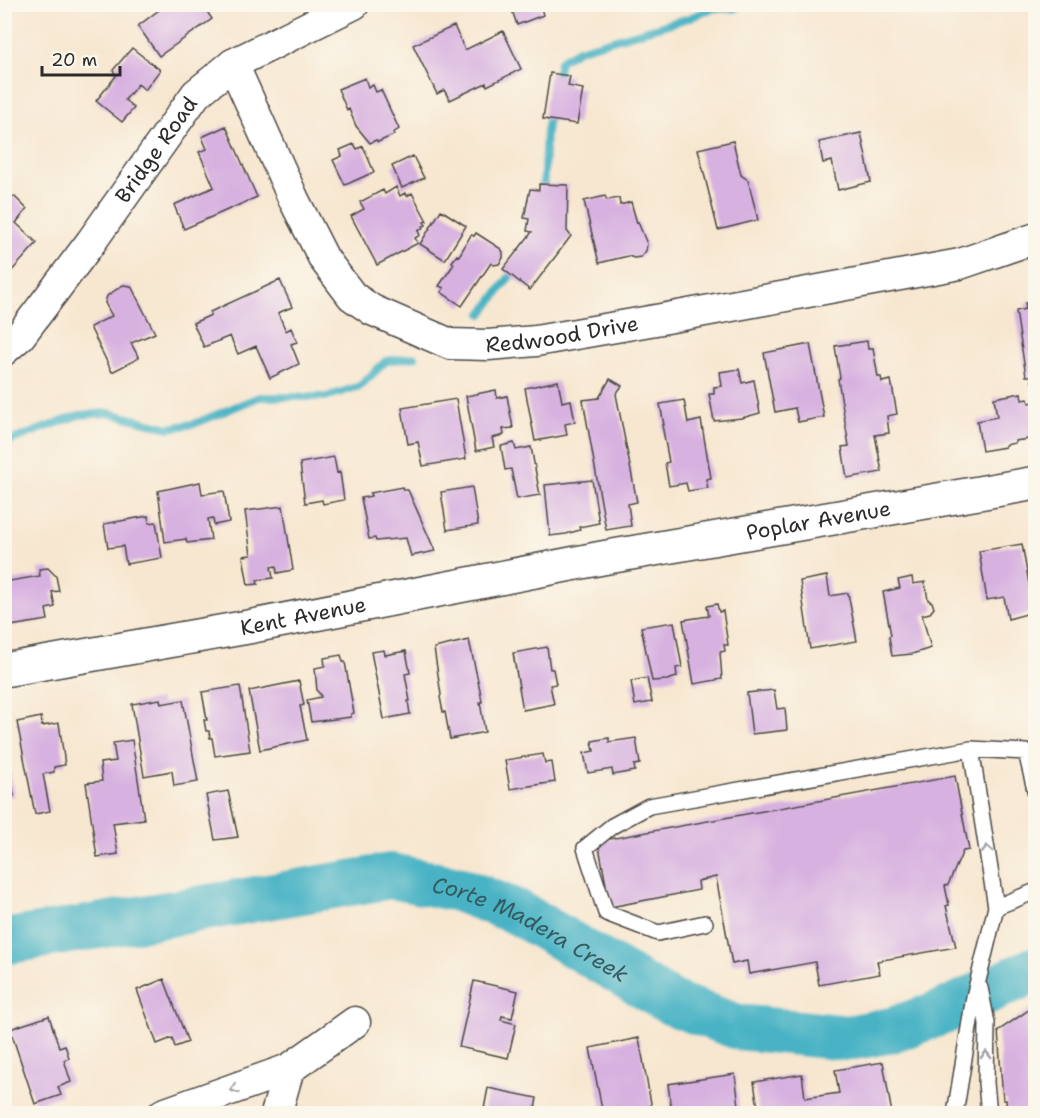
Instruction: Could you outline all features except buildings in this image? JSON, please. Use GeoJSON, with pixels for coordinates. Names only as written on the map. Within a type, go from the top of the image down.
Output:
{"type":"FeatureCollection","features":[{"type":"Feature","properties":{"kind":"street","name":"Bridge Road"},"geometry":{"type":"LineString","coordinates":[[4,350],[20,336],[84,252],[196,94],[233,64],[354,4]]}},
{"type":"Feature","properties":{"kind":"street","name":"Redwood Drive"},"geometry":{"type":"LineString","coordinates":[[233,64],[294,200],[324,259],[352,296],[372,310],[450,344],[488,345],[536,341],[678,316],[960,264],[1035,238]]}},
{"type":"Feature","properties":{"kind":"street","name":"Poplar Avenue"},"geometry":{"type":"LineString","coordinates":[[602,558],[1035,483]]}},
{"type":"Feature","properties":{"kind":"street","name":"Kent Avenue"},"geometry":{"type":"LineString","coordinates":[[4,670],[248,627],[602,558]]}},
{"type":"Feature","properties":{"kind":"street"},"geometry":{"type":"LineString","coordinates":[[163,1113],[289,1069],[355,1022]]}},
{"type":"Feature","properties":{"kind":"street"},"geometry":{"type":"LineString","coordinates":[[276,1113],[289,1069]]}},
{"type":"Feature","properties":{"kind":"lane"},"geometry":{"type":"LineString","coordinates":[[955,1113],[978,980],[996,907],[971,749]]}},
{"type":"Feature","properties":{"kind":"lane"},"geometry":{"type":"LineString","coordinates":[[705,923],[658,933],[606,914],[585,848],[612,826],[649,806],[971,749],[1026,752],[1035,794]]}},
{"type":"Feature","properties":{"kind":"lane"},"geometry":{"type":"LineString","coordinates":[[996,907],[1035,891]]}},
{"type":"Feature","properties":{"kind":"lane"},"geometry":{"type":"LineString","coordinates":[[978,980],[987,1023],[986,1083],[989,1113]]}},
{"type":"Feature","properties":{"kind":"waterway"},"geometry":{"type":"LineString","coordinates":[[556,82],[560,61],[578,50],[689,18],[714,8],[734,9],[742,4]]}},
{"type":"Feature","properties":{"kind":"waterway"},"geometry":{"type":"LineString","coordinates":[[543,192],[546,131],[550,111]]}},
{"type":"Feature","properties":{"kind":"waterway"},"geometry":{"type":"LineString","coordinates":[[482,314],[516,268]]}},
{"type":"Feature","properties":{"kind":"waterway"},"geometry":{"type":"LineString","coordinates":[[4,443],[79,415],[109,413],[169,428],[194,424],[259,397],[326,397],[360,386],[386,361],[415,357]]}},
{"type":"Feature","properties":{"kind":"waterway","name":"Corte Madera Creek"},"geometry":{"type":"LineString","coordinates":[[4,942],[391,876],[458,889],[517,912],[672,1003],[738,1027],[848,1038],[892,1030],[943,1012],[1036,969]]}}]}
